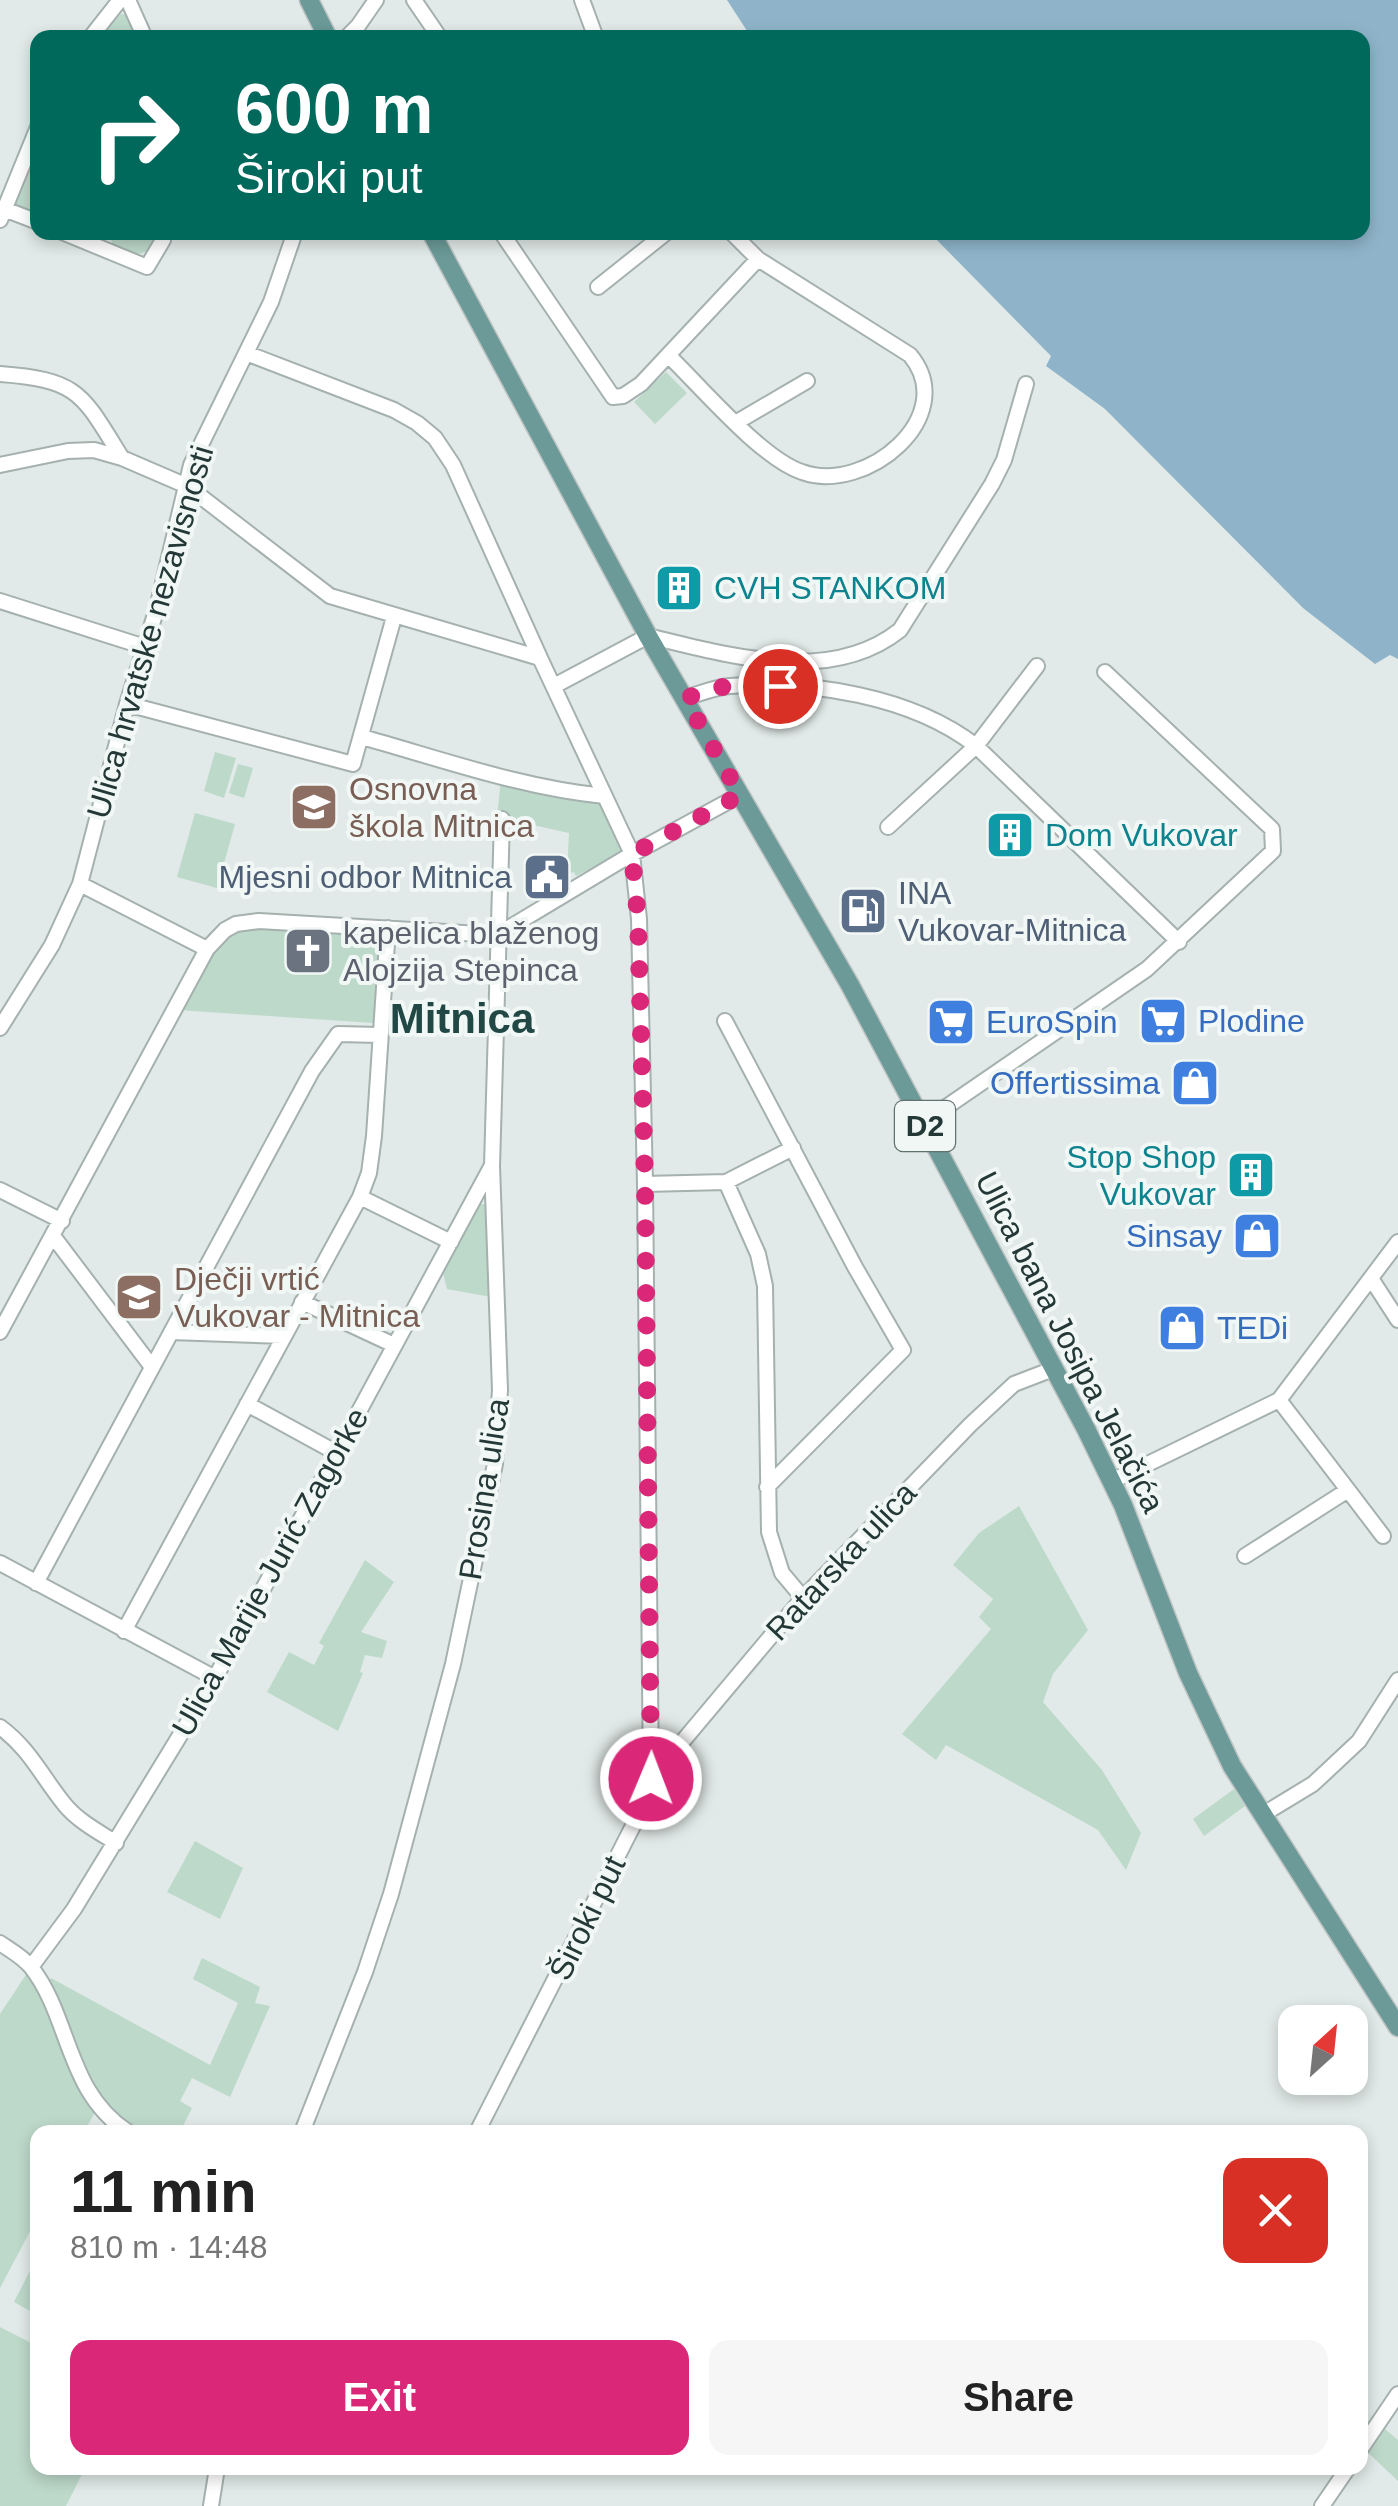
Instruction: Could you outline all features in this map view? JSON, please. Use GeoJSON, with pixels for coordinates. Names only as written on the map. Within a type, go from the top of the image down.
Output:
{"type":"FeatureCollection","features":[{"type":"Feature","properties":{"kind":"main road"},"geometry":{"type":"LineString","coordinates":[[309,0],[324,30]]}},
{"type":"Feature","properties":{"kind":"main road","name":"Ulica bana Josipa Jelačića"},"geometry":{"type":"LineString","coordinates":[[435,240],[648,636],[850,985],[1053,1368],[1110,1478],[1203,1707],[1262,1815],[1398,2027]]}},
{"type":"Feature","properties":{"kind":"street"},"geometry":{"type":"LineString","coordinates":[[96,30],[120,0]]}},
{"type":"Feature","properties":{"kind":"street"},"geometry":{"type":"LineString","coordinates":[[128,0],[142,30]]}},
{"type":"Feature","properties":{"kind":"street"},"geometry":{"type":"LineString","coordinates":[[356,30],[376,0]]}},
{"type":"Feature","properties":{"kind":"street"},"geometry":{"type":"LineString","coordinates":[[414,0],[435,30]]}},
{"type":"Feature","properties":{"kind":"street"},"geometry":{"type":"LineString","coordinates":[[582,0],[593,30]]}},
{"type":"Feature","properties":{"kind":"street"},"geometry":{"type":"LineString","coordinates":[[30,146],[2,214],[30,220]]}},
{"type":"Feature","properties":{"kind":"street"},"geometry":{"type":"LineString","coordinates":[[81,240],[147,267],[163,240]]}},
{"type":"Feature","properties":{"kind":"street","name":"Ulica hrvatske nezavisnosti"},"geometry":{"type":"LineString","coordinates":[[0,1028],[52,944],[80,884],[200,442],[271,302],[292,240]]}},
{"type":"Feature","properties":{"kind":"street"},"geometry":{"type":"LineString","coordinates":[[506,240],[613,397],[632,392],[758,259]]}},
{"type":"Feature","properties":{"kind":"street"},"geometry":{"type":"LineString","coordinates":[[598,287],[656,240]]}},
{"type":"Feature","properties":{"kind":"street"},"geometry":{"type":"LineString","coordinates":[[669,356],[776,460],[803,473],[852,475],[885,459],[911,432],[924,402],[921,368],[910,355],[758,259],[739,240]]}},
{"type":"Feature","properties":{"kind":"street"},"geometry":{"type":"LineString","coordinates":[[246,353],[394,410],[435,438],[453,465],[632,854]]}},
{"type":"Feature","properties":{"kind":"street"},"geometry":{"type":"LineString","coordinates":[[0,374],[54,380],[69,388],[80,396],[122,458]]}},
{"type":"Feature","properties":{"kind":"street"},"geometry":{"type":"LineString","coordinates":[[737,422],[807,382]]}},
{"type":"Feature","properties":{"kind":"street"},"geometry":{"type":"LineString","coordinates":[[554,686],[648,636],[722,654],[808,661],[866,652],[884,642],[900,630],[992,484],[1004,460],[1026,384]]}},
{"type":"Feature","properties":{"kind":"street"},"geometry":{"type":"LineString","coordinates":[[0,465],[68,451],[94,450],[122,458],[187,486],[330,596],[540,658]]}},
{"type":"Feature","properties":{"kind":"street"},"geometry":{"type":"LineString","coordinates":[[0,601],[145,647]]}},
{"type":"Feature","properties":{"kind":"street"},"geometry":{"type":"LineString","coordinates":[[127,704],[353,764],[394,618]]}},
{"type":"Feature","properties":{"kind":"street"},"geometry":{"type":"LineString","coordinates":[[888,827],[976,746],[1037,666]]}},
{"type":"Feature","properties":{"kind":"street"},"geometry":{"type":"LineString","coordinates":[[924,1124],[1113,994],[1180,942],[1273,851],[1272,829],[1105,672]]}},
{"type":"Feature","properties":{"kind":"street"},"geometry":{"type":"LineString","coordinates":[[685,698],[726,686],[838,690],[949,725],[976,746],[1180,942]]}},
{"type":"Feature","properties":{"kind":"street"},"geometry":{"type":"LineString","coordinates":[[362,737],[499,775],[604,796]]}},
{"type":"Feature","properties":{"kind":"street"},"geometry":{"type":"LineString","coordinates":[[0,1332],[207,949],[225,930],[246,922],[496,935],[740,795]]}},
{"type":"Feature","properties":{"kind":"street","name":"Prosina ulica"},"geometry":{"type":"LineString","coordinates":[[305,2125],[366,1972],[392,1894],[452,1664],[495,1464],[500,1390],[492,1166],[502,819]]}},
{"type":"Feature","properties":{"kind":"street","name":"Široki put"},"geometry":{"type":"LineString","coordinates":[[480,2125],[610,1871],[651,1779],[645,1184],[638,919],[632,854]]}},
{"type":"Feature","properties":{"kind":"street"},"geometry":{"type":"LineString","coordinates":[[80,884],[207,949]]}},
{"type":"Feature","properties":{"kind":"street"},"geometry":{"type":"LineString","coordinates":[[124,1631],[360,1196],[369,1172],[374,1136],[388,928]]}},
{"type":"Feature","properties":{"kind":"street"},"geometry":{"type":"LineString","coordinates":[[725,1021],[855,1268],[903,1350],[767,1487]]}},
{"type":"Feature","properties":{"kind":"street"},"geometry":{"type":"LineString","coordinates":[[36,1583],[291,1110],[334,1038],[345,1032],[379,1035]]}},
{"type":"Feature","properties":{"kind":"street"},"geometry":{"type":"LineString","coordinates":[[645,1184],[726,1182],[793,1148]]}},
{"type":"Feature","properties":{"kind":"street","name":"Ulica Marije Jurić Zagorke"},"geometry":{"type":"LineString","coordinates":[[31,1967],[74,1910],[215,1678],[492,1166]]}},
{"type":"Feature","properties":{"kind":"street"},"geometry":{"type":"LineString","coordinates":[[726,1182],[762,1271],[768,1330],[769,1532],[782,1573],[803,1598]]}},
{"type":"Feature","properties":{"kind":"street"},"geometry":{"type":"LineString","coordinates":[[0,1190],[62,1220]]}},
{"type":"Feature","properties":{"kind":"street"},"geometry":{"type":"LineString","coordinates":[[360,1196],[451,1242]]}},
{"type":"Feature","properties":{"kind":"street"},"geometry":{"type":"LineString","coordinates":[[53,1236],[152,1366]]}},
{"type":"Feature","properties":{"kind":"street"},"geometry":{"type":"LineString","coordinates":[[1110,1478],[1121,1477],[1280,1400],[1398,1242]]}},
{"type":"Feature","properties":{"kind":"street"},"geometry":{"type":"LineString","coordinates":[[1372,1280],[1398,1320]]}},
{"type":"Feature","properties":{"kind":"street"},"geometry":{"type":"LineString","coordinates":[[302,1302],[394,1345]]}},
{"type":"Feature","properties":{"kind":"street"},"geometry":{"type":"LineString","coordinates":[[171,1332],[284,1336]]}},
{"type":"Feature","properties":{"kind":"street","name":"Ratarska ulica"},"geometry":{"type":"LineString","coordinates":[[651,1779],[803,1598],[997,1398],[1014,1384],[1053,1368]]}},
{"type":"Feature","properties":{"kind":"street"},"geometry":{"type":"LineString","coordinates":[[1280,1400],[1383,1536]]}},
{"type":"Feature","properties":{"kind":"street"},"geometry":{"type":"LineString","coordinates":[[247,1404],[335,1452]]}},
{"type":"Feature","properties":{"kind":"street"},"geometry":{"type":"LineString","coordinates":[[767,1439],[780,1452],[805,1447]]}},
{"type":"Feature","properties":{"kind":"street"},"geometry":{"type":"LineString","coordinates":[[1245,1556],[1348,1490]]}},
{"type":"Feature","properties":{"kind":"street"},"geometry":{"type":"LineString","coordinates":[[0,1563],[215,1678]]}},
{"type":"Feature","properties":{"kind":"street"},"geometry":{"type":"LineString","coordinates":[[1262,1815],[1314,1784],[1359,1741],[1398,1680]]}},
{"type":"Feature","properties":{"kind":"street"},"geometry":{"type":"LineString","coordinates":[[0,1727],[36,1761],[66,1807],[116,1843]]}},
{"type":"Feature","properties":{"kind":"street"},"geometry":{"type":"LineString","coordinates":[[0,1943],[31,1967],[82,2081],[120,2125]]}},
{"type":"Feature","properties":{"kind":"street"},"geometry":{"type":"LineString","coordinates":[[1368,2438],[1398,2394]]}},
{"type":"Feature","properties":{"kind":"street"},"geometry":{"type":"LineString","coordinates":[[210,2506],[216,2475]]}},
{"type":"Feature","properties":{"kind":"street"},"geometry":{"type":"LineString","coordinates":[[1322,2506],[1343,2475]]}},
{"type":"Feature","properties":{"kind":"green space"},"geometry":{"type":"Polygon","coordinates":[[[121,14],[128,15],[136,30],[105,30],[121,14]]]}},
{"type":"Feature","properties":{"kind":"green space"},"geometry":{"type":"Polygon","coordinates":[[[29,164],[30,216],[18,211],[13,197],[29,164]]]}},
{"type":"Feature","properties":{"kind":"green space"},"geometry":{"type":"Polygon","coordinates":[[[111,240],[159,240],[149,250],[137,254],[114,250],[111,240]]]}},
{"type":"Feature","properties":{"kind":"green space"},"geometry":{"type":"Polygon","coordinates":[[[666,372],[687,393],[655,424],[634,402],[666,372]]]}},
{"type":"Feature","properties":{"kind":"green space"},"geometry":{"type":"Polygon","coordinates":[[[215,752],[236,758],[224,798],[204,791],[215,752]]]}},
{"type":"Feature","properties":{"kind":"green space"},"geometry":{"type":"Polygon","coordinates":[[[238,764],[253,768],[244,798],[229,793],[238,764]]]}},
{"type":"Feature","properties":{"kind":"green space"},"geometry":{"type":"Polygon","coordinates":[[[501,779],[599,799],[621,849],[619,854],[576,876],[574,872],[567,874],[569,833],[497,817],[501,779]]]}},
{"type":"Feature","properties":{"kind":"green space"},"geometry":{"type":"Polygon","coordinates":[[[195,813],[235,824],[217,888],[177,877],[195,813]]]}},
{"type":"Feature","properties":{"kind":"green space"},"geometry":{"type":"Polygon","coordinates":[[[238,926],[382,933],[378,1019],[374,1023],[178,1010],[214,944],[238,926]]]}},
{"type":"Feature","properties":{"kind":"green space"},"geometry":{"type":"Polygon","coordinates":[[[477,1202],[488,1206],[491,1297],[447,1289],[442,1269],[477,1202]]]}},
{"type":"Feature","properties":{"kind":"green space"},"geometry":{"type":"Polygon","coordinates":[[[1019,1506],[1088,1630],[1053,1674],[1043,1702],[1102,1770],[1141,1833],[1126,1870],[1098,1830],[946,1745],[936,1760],[902,1734],[991,1629],[979,1617],[993,1599],[953,1565],[979,1533],[1019,1506]]]}},
{"type":"Feature","properties":{"kind":"green space"},"geometry":{"type":"Polygon","coordinates":[[[365,1560],[394,1582],[361,1632],[387,1641],[382,1658],[365,1655],[360,1672],[363,1673],[338,1731],[267,1692],[289,1652],[314,1665],[324,1646],[319,1643],[365,1560]]]}},
{"type":"Feature","properties":{"kind":"green space"},"geometry":{"type":"Polygon","coordinates":[[[1234,1789],[1245,1806],[1204,1836],[1193,1819],[1234,1789]]]}},
{"type":"Feature","properties":{"kind":"green space"},"geometry":{"type":"Polygon","coordinates":[[[195,1841],[243,1868],[220,1919],[167,1892],[195,1841]]]}},
{"type":"Feature","properties":{"kind":"green space"},"geometry":{"type":"Polygon","coordinates":[[[202,1958],[260,1987],[255,2003],[270,2006],[230,2097],[192,2078],[180,2101],[192,2108],[184,2125],[120,2125],[99,2105],[88,2125],[30,2125],[30,2231],[0,2288],[0,2014],[31,1967],[45,1991],[51,1978],[210,2065],[238,2003],[193,1979],[202,1958]]]}},
{"type":"Feature","properties":{"kind":"green space"},"geometry":{"type":"Polygon","coordinates":[[[30,2271],[30,2311],[14,2302],[30,2271]]]}},
{"type":"Feature","properties":{"kind":"green space"},"geometry":{"type":"Polygon","coordinates":[[[0,2327],[30,2342],[30,2475],[82,2475],[66,2506],[0,2506],[0,2327]]]}},
{"type":"Feature","properties":{"kind":"green space"},"geometry":{"type":"Polygon","coordinates":[[[1378,2423],[1398,2440],[1398,2481],[1368,2453],[1368,2438],[1378,2423]]]}},
{"type":"Feature","properties":{"kind":"water"},"geometry":{"type":"Polygon","coordinates":[[[727,0],[1398,0],[1398,659],[1390,655],[1375,664],[1303,608],[1105,409],[1046,366],[1051,356],[937,240],[1370,240],[1370,30],[746,30],[727,0]]]}},
{"type":"Feature","properties":{"kind":"place","name":"CVH STANKOM"},"geometry":{"type":"Point","coordinates":[679,588]}},
{"type":"Feature","properties":{"kind":"place","name":"Osnovna škola Mitnica"},"geometry":{"type":"Point","coordinates":[314,807]}},
{"type":"Feature","properties":{"kind":"place","name":"Dom Vukovar"},"geometry":{"type":"Point","coordinates":[1010,835]}},
{"type":"Feature","properties":{"kind":"place","name":"Mjesni odbor Mitnica"},"geometry":{"type":"Point","coordinates":[547,877]}},
{"type":"Feature","properties":{"kind":"place","name":"INA Vukovar-Mitnica"},"geometry":{"type":"Point","coordinates":[863,911]}},
{"type":"Feature","properties":{"kind":"place","name":"kapelica blaženog Alojzija Stepinca"},"geometry":{"type":"Point","coordinates":[308,951]}},
{"type":"Feature","properties":{"kind":"place","name":"Plodine"},"geometry":{"type":"Point","coordinates":[1163,1021]}},
{"type":"Feature","properties":{"kind":"place","name":"EuroSpin"},"geometry":{"type":"Point","coordinates":[951,1022]}},
{"type":"Feature","properties":{"kind":"place","name":"Offertissima"},"geometry":{"type":"Point","coordinates":[1195,1083]}},
{"type":"Feature","properties":{"kind":"place","name":"Stop Shop Vukovar"},"geometry":{"type":"Point","coordinates":[1251,1175]}},
{"type":"Feature","properties":{"kind":"place","name":"Sinsay"},"geometry":{"type":"Point","coordinates":[1257,1236]}},
{"type":"Feature","properties":{"kind":"place","name":"Dječji vrtić Vukovar - Mitnica"},"geometry":{"type":"Point","coordinates":[139,1297]}},
{"type":"Feature","properties":{"kind":"place","name":"TEDi"},"geometry":{"type":"Point","coordinates":[1182,1328]}},
{"type":"Feature","properties":{"kind":"district","name":"Mitnica"},"geometry":{"type":"Point","coordinates":[462,1018]}},
{"type":"Feature","properties":{"kind":"route"},"geometry":{"type":"LineString","coordinates":[[651,1779],[645,1184],[638,919],[632,854],[740,795],[685,698],[726,686],[780,686]]}}]}
